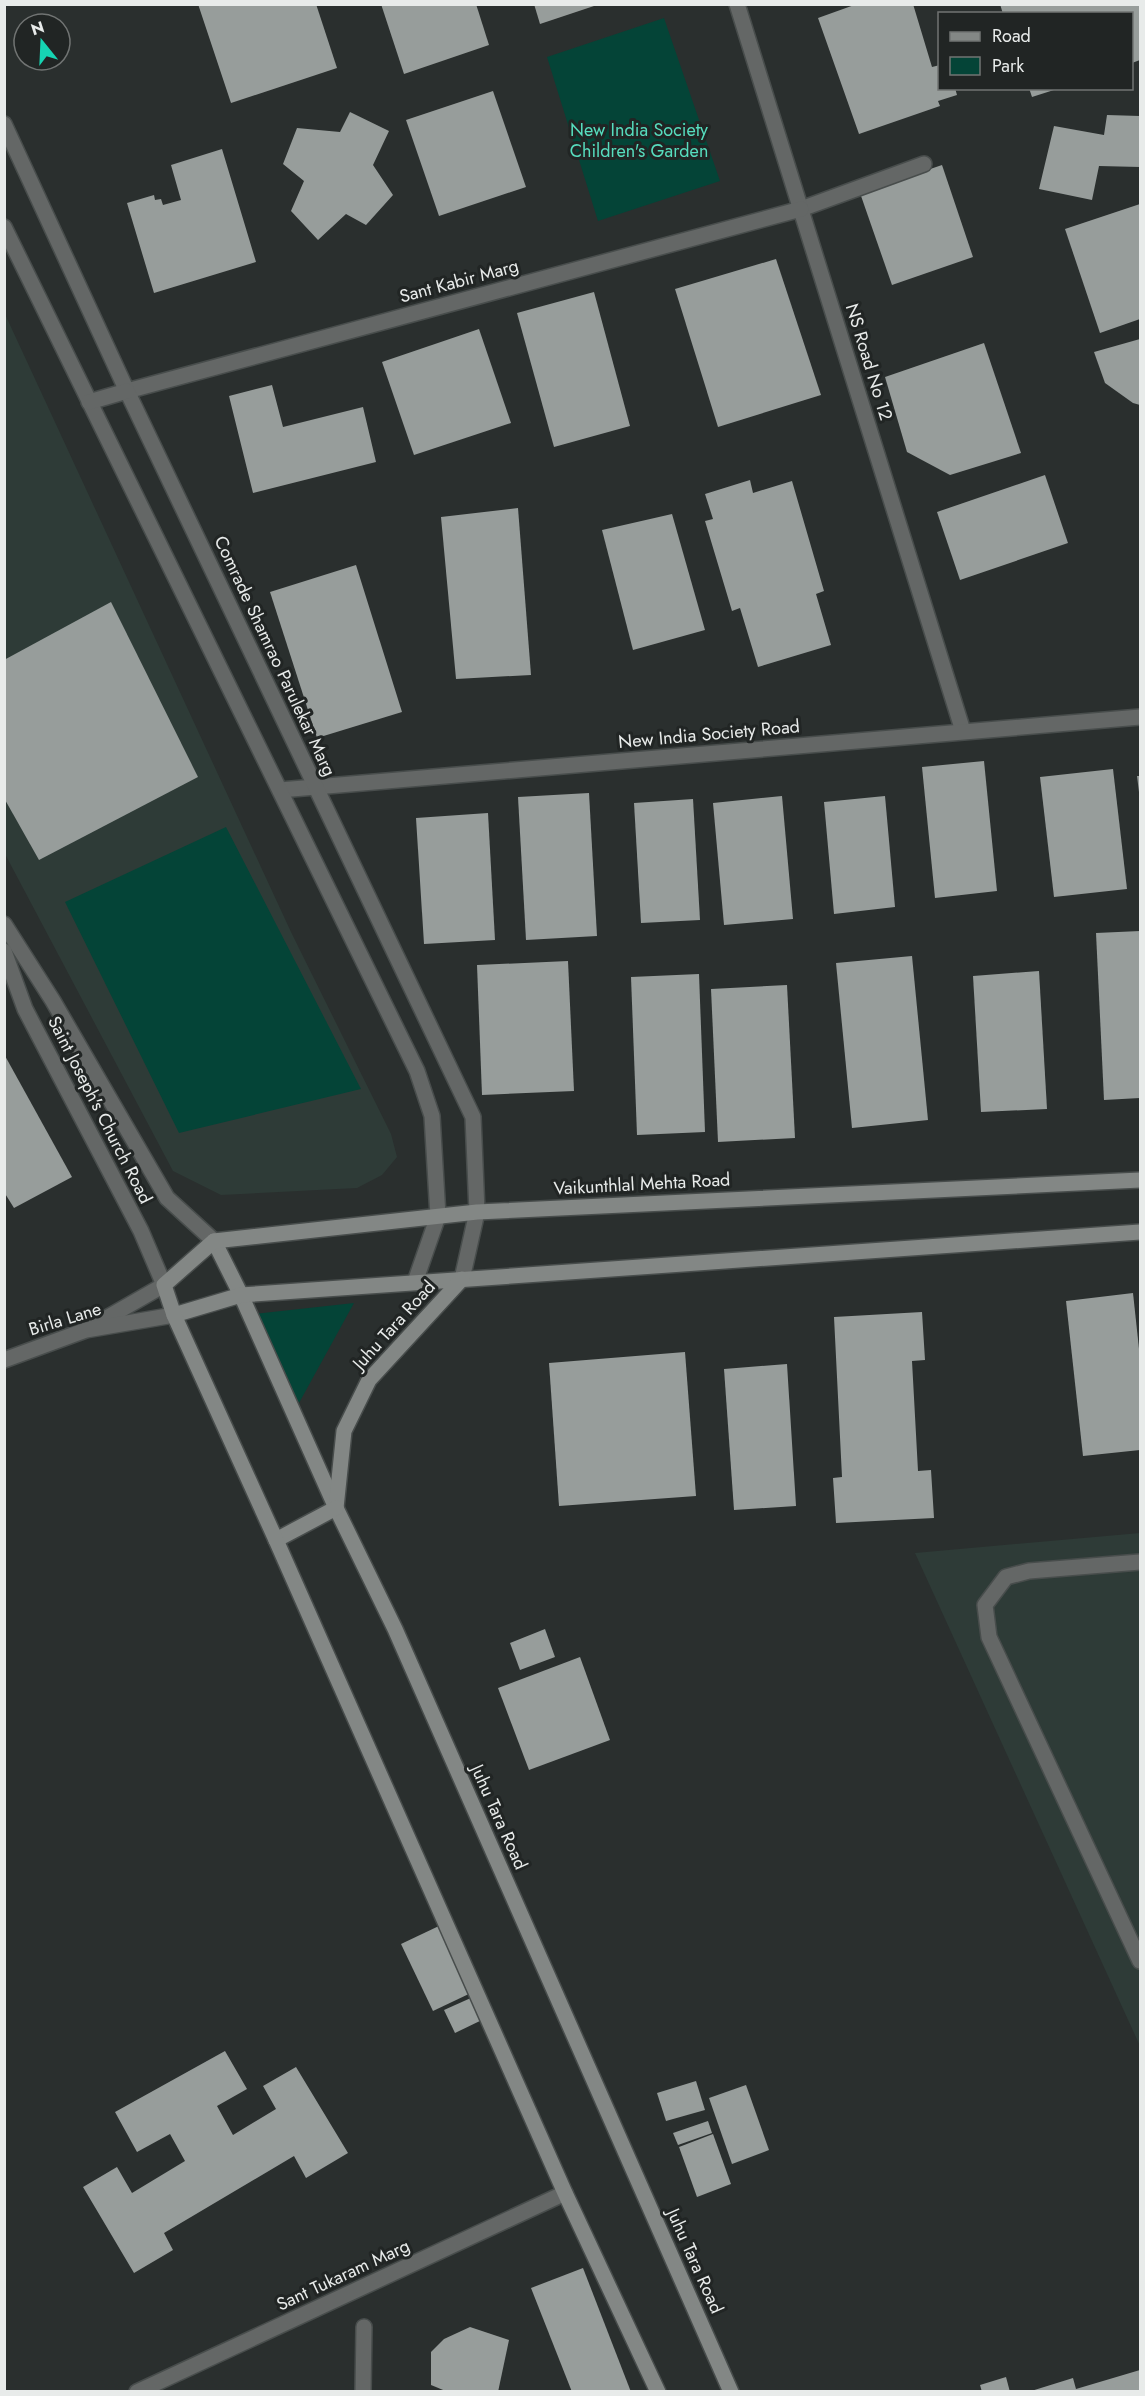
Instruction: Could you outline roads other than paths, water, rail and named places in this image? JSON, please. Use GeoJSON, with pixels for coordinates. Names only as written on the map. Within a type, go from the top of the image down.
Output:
{"type":"FeatureCollection","features":[{"type":"Feature","properties":{"kind":"main road","name":"Vaikunthlal Mehta Road"},"geometry":{"type":"LineString","coordinates":[[214,1241],[477,1212],[1140,1180]]}},
{"type":"Feature","properties":{"kind":"main road"},"geometry":{"type":"LineString","coordinates":[[174,1315],[241,1295],[1140,1232]]}},
{"type":"Feature","properties":{"kind":"main road"},"geometry":{"type":"LineString","coordinates":[[276,1540],[336,1508],[241,1295],[214,1241],[164,1285],[174,1315],[565,2193],[658,2391]]}},
{"type":"Feature","properties":{"kind":"main road","name":"Juhu Tara Road"},"geometry":{"type":"LineString","coordinates":[[462,1279],[369,1380],[344,1431],[336,1508],[394,1629],[731,2391]]}},
{"type":"Feature","properties":{"kind":"street","name":"NS Road No 12"},"geometry":{"type":"LineString","coordinates":[[737,4],[963,731]]}},
{"type":"Feature","properties":{"kind":"street","name":"Comrade Shamrao Parulekar Marg"},"geometry":{"type":"LineString","coordinates":[[4,124],[128,391],[473,1117],[477,1212],[462,1279]]}},
{"type":"Feature","properties":{"kind":"street","name":"Sant Kabir Marg"},"geometry":{"type":"LineString","coordinates":[[89,402],[801,209],[924,164]]}},
{"type":"Feature","properties":{"kind":"street"},"geometry":{"type":"LineString","coordinates":[[4,228],[417,1071],[432,1116],[438,1216],[415,1282]]}},
{"type":"Feature","properties":{"kind":"street","name":"New India Society Road"},"geometry":{"type":"LineString","coordinates":[[280,790],[1140,717]]}},
{"type":"Feature","properties":{"kind":"street"},"geometry":{"type":"LineString","coordinates":[[4,924],[53,1001],[167,1198],[214,1241]]}},
{"type":"Feature","properties":{"kind":"street","name":"Saint Joseph's Church Road"},"geometry":{"type":"LineString","coordinates":[[4,951],[25,1009],[141,1231],[164,1285]]}},
{"type":"Feature","properties":{"kind":"street"},"geometry":{"type":"LineString","coordinates":[[86,1330],[164,1285]]}},
{"type":"Feature","properties":{"kind":"street","name":"Birla Lane"},"geometry":{"type":"LineString","coordinates":[[4,1360],[86,1330],[174,1315]]}},
{"type":"Feature","properties":{"kind":"street"},"geometry":{"type":"LineString","coordinates":[[1140,1563],[1029,1571],[1006,1577],[985,1605],[989,1637],[1140,1961]]}},
{"type":"Feature","properties":{"kind":"street","name":"Sant Tukaram Marg"},"geometry":{"type":"LineString","coordinates":[[137,2391],[565,2193]]}},
{"type":"Feature","properties":{"kind":"street"},"geometry":{"type":"LineString","coordinates":[[363,2391],[364,2327]]}},
{"type":"Feature","properties":{"kind":"park label","name":"New India Society Children's Garden"},"geometry":{"type":"Point","coordinates":[639,140]}}]}
